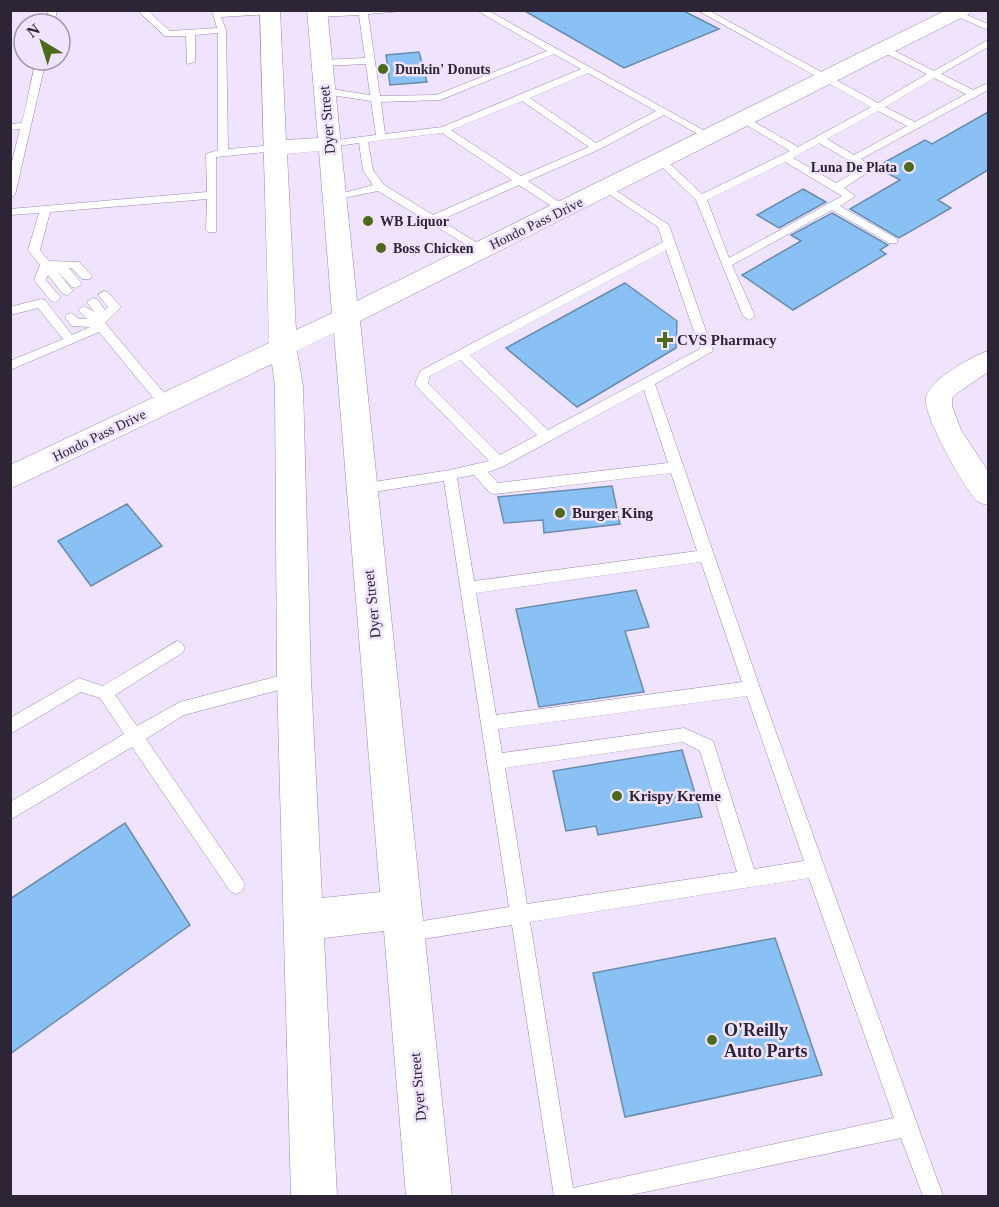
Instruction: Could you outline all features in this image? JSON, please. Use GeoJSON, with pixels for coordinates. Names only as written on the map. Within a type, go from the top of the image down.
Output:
{"type":"FeatureCollection","features":[{"type":"Feature","properties":{"kind":"main road"},"geometry":{"type":"LineString","coordinates":[[314,1197],[294,679],[289,386],[283,346],[270,13],[317,12]]}},
{"type":"Feature","properties":{"kind":"main road","name":"Dyer Street"},"geometry":{"type":"LineString","coordinates":[[317,12],[344,318],[429,1197]]}},
{"type":"Feature","properties":{"kind":"main road","name":"Hondo Pass Drive"},"geometry":{"type":"LineString","coordinates":[[14,470],[165,403],[344,318],[959,12]]}},
{"type":"Feature","properties":{"kind":"main road"},"geometry":{"type":"LineString","coordinates":[[274,148],[329,144]]}},
{"type":"Feature","properties":{"kind":"main road"},"geometry":{"type":"LineString","coordinates":[[302,921],[403,921]]}},
{"type":"Feature","properties":{"kind":"street"},"geometry":{"type":"LineString","coordinates":[[988,360],[946,387],[939,395],[938,410],[988,494]]}},
{"type":"Feature","properties":{"kind":"lane"},"geometry":{"type":"LineString","coordinates":[[141,10],[168,34],[222,30]]}},
{"type":"Feature","properties":{"kind":"lane"},"geometry":{"type":"LineString","coordinates":[[317,12],[411,10]]}},
{"type":"Feature","properties":{"kind":"lane"},"geometry":{"type":"LineString","coordinates":[[480,10],[709,136]]}},
{"type":"Feature","properties":{"kind":"lane"},"geometry":{"type":"LineString","coordinates":[[701,10],[915,126]]}},
{"type":"Feature","properties":{"kind":"lane"},"geometry":{"type":"LineString","coordinates":[[363,12],[381,138]]}},
{"type":"Feature","properties":{"kind":"lane"},"geometry":{"type":"LineString","coordinates":[[959,12],[988,27]]}},
{"type":"Feature","properties":{"kind":"lane"},"geometry":{"type":"LineString","coordinates":[[223,153],[222,30],[216,13],[270,13]]}},
{"type":"Feature","properties":{"kind":"lane"},"geometry":{"type":"LineString","coordinates":[[190,62],[191,33]]}},
{"type":"Feature","properties":{"kind":"lane"},"geometry":{"type":"LineString","coordinates":[[701,200],[786,158],[988,44]]}},
{"type":"Feature","properties":{"kind":"lane"},"geometry":{"type":"LineString","coordinates":[[884,49],[972,94]]}},
{"type":"Feature","properties":{"kind":"lane"},"geometry":{"type":"LineString","coordinates":[[325,91],[375,99],[437,99],[554,51]]}},
{"type":"Feature","properties":{"kind":"lane"},"geometry":{"type":"LineString","coordinates":[[321,63],[371,61]]}},
{"type":"Feature","properties":{"kind":"lane"},"geometry":{"type":"LineString","coordinates":[[329,144],[444,130],[588,70]]}},
{"type":"Feature","properties":{"kind":"lane"},"geometry":{"type":"LineString","coordinates":[[10,195],[38,72]]}},
{"type":"Feature","properties":{"kind":"lane"},"geometry":{"type":"LineString","coordinates":[[854,159],[988,86]]}},
{"type":"Feature","properties":{"kind":"lane"},"geometry":{"type":"LineString","coordinates":[[522,97],[596,147]]}},
{"type":"Feature","properties":{"kind":"lane"},"geometry":{"type":"LineString","coordinates":[[433,219],[522,182],[664,111]]}},
{"type":"Feature","properties":{"kind":"lane"},"geometry":{"type":"LineString","coordinates":[[743,119],[798,151]]}},
{"type":"Feature","properties":{"kind":"lane"},"geometry":{"type":"LineString","coordinates":[[10,127],[26,125]]}},
{"type":"Feature","properties":{"kind":"lane"},"geometry":{"type":"LineString","coordinates":[[444,130],[563,209]]}},
{"type":"Feature","properties":{"kind":"lane"},"geometry":{"type":"LineString","coordinates":[[819,139],[869,168],[836,188]]}},
{"type":"Feature","properties":{"kind":"lane"},"geometry":{"type":"LineString","coordinates":[[363,140],[368,171],[380,187],[482,250]]}},
{"type":"Feature","properties":{"kind":"lane"},"geometry":{"type":"LineString","coordinates":[[212,230],[211,154],[274,148]]}},
{"type":"Feature","properties":{"kind":"lane"},"geometry":{"type":"LineString","coordinates":[[726,264],[850,196],[786,158]]}},
{"type":"Feature","properties":{"kind":"lane"},"geometry":{"type":"LineString","coordinates":[[660,161],[701,200],[749,316]]}},
{"type":"Feature","properties":{"kind":"lane"},"geometry":{"type":"LineString","coordinates":[[334,197],[380,187]]}},
{"type":"Feature","properties":{"kind":"lane"},"geometry":{"type":"LineString","coordinates":[[361,489],[450,475],[499,462],[708,351],[663,225],[607,188]]}},
{"type":"Feature","properties":{"kind":"lane"},"geometry":{"type":"LineString","coordinates":[[10,212],[212,195]]}},
{"type":"Feature","properties":{"kind":"lane"},"geometry":{"type":"LineString","coordinates":[[832,206],[893,241]]}},
{"type":"Feature","properties":{"kind":"lane"},"geometry":{"type":"LineString","coordinates":[[45,209],[34,250],[46,264],[64,270],[76,283]]}},
{"type":"Feature","properties":{"kind":"lane"},"geometry":{"type":"LineString","coordinates":[[499,462],[421,384],[424,374],[670,243]]}},
{"type":"Feature","properties":{"kind":"lane"},"geometry":{"type":"LineString","coordinates":[[46,264],[40,280],[55,298]]}},
{"type":"Feature","properties":{"kind":"lane"},"geometry":{"type":"LineString","coordinates":[[10,366],[100,325],[115,307],[93,302],[100,325],[165,403]]}},
{"type":"Feature","properties":{"kind":"lane"},"geometry":{"type":"LineString","coordinates":[[10,311],[40,303],[71,340]]}},
{"type":"Feature","properties":{"kind":"lane"},"geometry":{"type":"LineString","coordinates":[[71,317],[76,323],[100,325]]}},
{"type":"Feature","properties":{"kind":"lane"},"geometry":{"type":"LineString","coordinates":[[460,354],[547,436]]}},
{"type":"Feature","properties":{"kind":"lane"},"geometry":{"type":"LineString","coordinates":[[648,382],[752,688],[933,1197]]}},
{"type":"Feature","properties":{"kind":"lane"},"geometry":{"type":"LineString","coordinates":[[477,469],[495,489],[677,467]]}},
{"type":"Feature","properties":{"kind":"lane"},"geometry":{"type":"LineString","coordinates":[[450,475],[564,1197]]}},
{"type":"Feature","properties":{"kind":"lane"},"geometry":{"type":"LineString","coordinates":[[467,588],[706,556]]}},
{"type":"Feature","properties":{"kind":"lane"},"geometry":{"type":"LineString","coordinates":[[105,693],[177,648]]}},
{"type":"Feature","properties":{"kind":"lane"},"geometry":{"type":"LineString","coordinates":[[10,812],[180,709],[294,679]]}},
{"type":"Feature","properties":{"kind":"lane"},"geometry":{"type":"LineString","coordinates":[[10,727],[79,685],[105,693],[236,885]]}},
{"type":"Feature","properties":{"kind":"lane"},"geometry":{"type":"LineString","coordinates":[[489,723],[752,688]]}},
{"type":"Feature","properties":{"kind":"lane"},"geometry":{"type":"LineString","coordinates":[[495,762],[684,735],[707,746],[748,879]]}},
{"type":"Feature","properties":{"kind":"lane"},"geometry":{"type":"LineString","coordinates":[[403,921],[519,914],[815,868]]}},
{"type":"Feature","properties":{"kind":"lane"},"geometry":{"type":"LineString","coordinates":[[579,1197],[907,1126]]}},
{"type":"Feature","properties":{"kind":"building"},"geometry":{"type":"Polygon","coordinates":[[[523,10],[682,10],[719,29],[624,68],[523,10]]]}},
{"type":"Feature","properties":{"kind":"building"},"geometry":{"type":"Polygon","coordinates":[[[419,52],[427,82],[390,85],[386,55],[419,52]]]}},
{"type":"Feature","properties":{"kind":"building"},"geometry":{"type":"Polygon","coordinates":[[[988,112],[988,170],[938,200],[951,208],[899,238],[850,209],[900,180],[876,167],[925,140],[932,144],[988,112]]]}},
{"type":"Feature","properties":{"kind":"building"},"geometry":{"type":"Polygon","coordinates":[[[803,189],[826,202],[779,228],[757,215],[803,189]]]}},
{"type":"Feature","properties":{"kind":"building"},"geometry":{"type":"Polygon","coordinates":[[[832,213],[888,245],[880,250],[886,254],[793,310],[742,275],[801,241],[791,235],[832,213]]]}},
{"type":"Feature","properties":{"kind":"building","name":"CVS Pharmacy"},"geometry":{"type":"Polygon","coordinates":[[[625,283],[677,321],[676,348],[577,407],[506,348],[625,283]]]}},
{"type":"Feature","properties":{"kind":"building","name":"Burger King"},"geometry":{"type":"Polygon","coordinates":[[[612,486],[620,524],[544,533],[543,520],[504,523],[498,497],[612,486]]]}},
{"type":"Feature","properties":{"kind":"building"},"geometry":{"type":"Polygon","coordinates":[[[127,504],[162,546],[91,586],[58,541],[127,504]]]}},
{"type":"Feature","properties":{"kind":"building"},"geometry":{"type":"Polygon","coordinates":[[[636,590],[649,627],[625,631],[644,692],[539,707],[516,609],[636,590]]]}},
{"type":"Feature","properties":{"kind":"building"},"geometry":{"type":"Polygon","coordinates":[[[682,750],[702,817],[598,835],[596,826],[566,831],[553,771],[682,750]]]}},
{"type":"Feature","properties":{"kind":"building"},"geometry":{"type":"Polygon","coordinates":[[[125,823],[190,925],[10,1054],[10,899],[125,823]]]}},
{"type":"Feature","properties":{"kind":"building"},"geometry":{"type":"Polygon","coordinates":[[[775,938],[822,1075],[625,1117],[593,973],[775,938]]]}},
{"type":"Feature","properties":{"kind":"place","name":"Dunkin' Donuts"},"geometry":{"type":"Point","coordinates":[383,69]}},
{"type":"Feature","properties":{"kind":"place","name":"Luna De Plata"},"geometry":{"type":"Point","coordinates":[909,167]}},
{"type":"Feature","properties":{"kind":"place","name":"WB Liquor"},"geometry":{"type":"Point","coordinates":[368,221]}},
{"type":"Feature","properties":{"kind":"place","name":"Boss Chicken"},"geometry":{"type":"Point","coordinates":[381,248]}},
{"type":"Feature","properties":{"kind":"place","name":"CVS Pharmacy"},"geometry":{"type":"Point","coordinates":[665,340]}},
{"type":"Feature","properties":{"kind":"place","name":"Burger King"},"geometry":{"type":"Point","coordinates":[560,513]}},
{"type":"Feature","properties":{"kind":"place","name":"Krispy Kreme"},"geometry":{"type":"Point","coordinates":[617,796]}},
{"type":"Feature","properties":{"kind":"place","name":"O'Reilly Auto Parts"},"geometry":{"type":"Point","coordinates":[712,1040]}}]}
